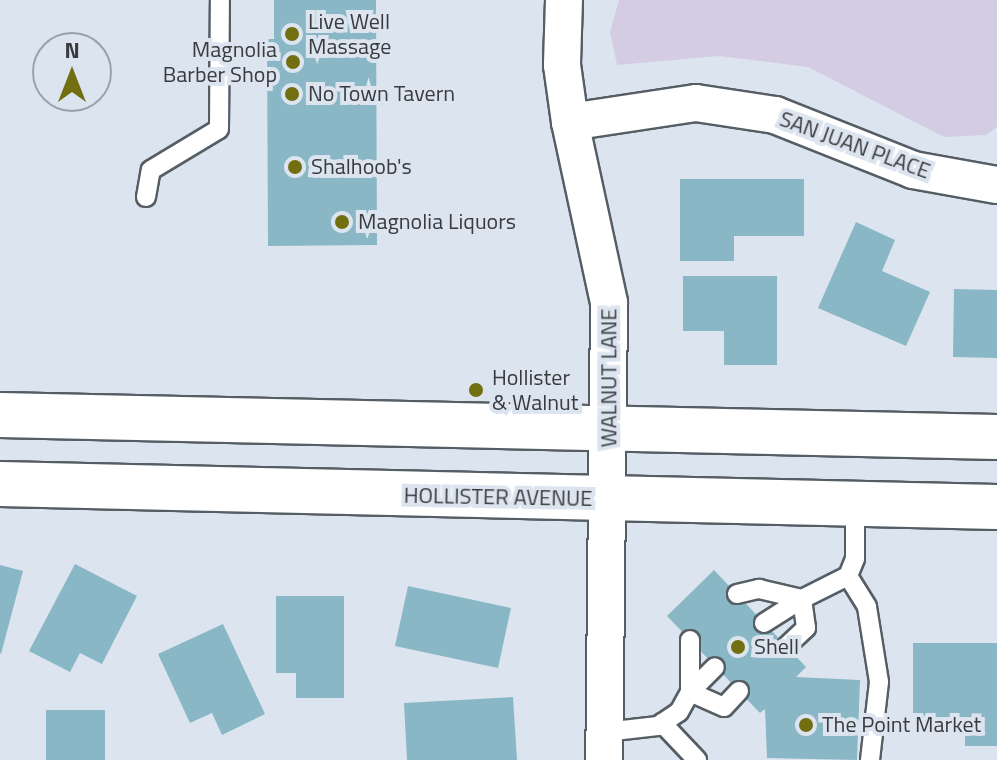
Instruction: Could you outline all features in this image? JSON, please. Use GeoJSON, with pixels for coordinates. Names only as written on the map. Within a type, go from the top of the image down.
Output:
{"type":"FeatureCollection","features":[{"type":"Feature","properties":{"kind":"main road"},"geometry":{"type":"LineString","coordinates":[[0,415],[610,431],[997,437]]}},
{"type":"Feature","properties":{"kind":"main road","name":"HOLLISTER AVENUE"},"geometry":{"type":"LineString","coordinates":[[0,484],[997,507]]}},
{"type":"Feature","properties":{"kind":"street","name":"WALNUT LANE"},"geometry":{"type":"LineString","coordinates":[[564,0],[562,65],[570,122],[609,303],[610,500],[605,746]]}},
{"type":"Feature","properties":{"kind":"street","name":"SAN JUAN PLACE"},"geometry":{"type":"LineString","coordinates":[[570,122],[696,103],[775,115],[913,170],[997,185]]}},
{"type":"Feature","properties":{"kind":"lane"},"geometry":{"type":"LineString","coordinates":[[146,197],[151,170],[219,129],[220,0]]}},
{"type":"Feature","properties":{"kind":"lane"},"geometry":{"type":"LineString","coordinates":[[764,623],[848,576],[855,559],[855,504]]}},
{"type":"Feature","properties":{"kind":"lane"},"geometry":{"type":"LineString","coordinates":[[848,576],[867,607],[879,682],[870,760]]}},
{"type":"Feature","properties":{"kind":"lane"},"geometry":{"type":"LineString","coordinates":[[737,594],[759,589],[802,599]]}},
{"type":"Feature","properties":{"kind":"lane"},"geometry":{"type":"LineString","coordinates":[[787,646],[806,628],[802,599]]}},
{"type":"Feature","properties":{"kind":"lane"},"geometry":{"type":"LineString","coordinates":[[690,640],[690,692]]}},
{"type":"Feature","properties":{"kind":"lane"},"geometry":{"type":"LineString","coordinates":[[605,746],[662,723],[679,712],[690,692],[715,667]]}},
{"type":"Feature","properties":{"kind":"lane"},"geometry":{"type":"LineString","coordinates":[[690,692],[724,707],[739,691]]}},
{"type":"Feature","properties":{"kind":"lane"},"geometry":{"type":"LineString","coordinates":[[662,723],[697,760]]}},
{"type":"Feature","properties":{"kind":"shaded area"},"geometry":{"type":"Polygon","coordinates":[[[619,0],[997,0],[997,127],[986,135],[944,137],[808,67],[719,56],[617,65],[610,32],[619,0]]]}},
{"type":"Feature","properties":{"kind":"building"},"geometry":{"type":"Polygon","coordinates":[[[274,0],[376,0],[377,245],[268,246],[267,39],[274,39],[274,0]]]}},
{"type":"Feature","properties":{"kind":"building"},"geometry":{"type":"Polygon","coordinates":[[[680,179],[804,179],[804,236],[734,236],[734,261],[680,261],[680,179]]]}},
{"type":"Feature","properties":{"kind":"building"},"geometry":{"type":"Polygon","coordinates":[[[856,222],[895,240],[882,271],[930,292],[906,346],[818,308],[856,222]]]}},
{"type":"Feature","properties":{"kind":"building"},"geometry":{"type":"Polygon","coordinates":[[[683,276],[777,276],[777,365],[724,365],[724,331],[683,331],[683,276]]]}},
{"type":"Feature","properties":{"kind":"building"},"geometry":{"type":"Polygon","coordinates":[[[954,289],[997,290],[997,358],[953,357],[954,289]]]}},
{"type":"Feature","properties":{"kind":"building"},"geometry":{"type":"Polygon","coordinates":[[[75,564],[137,596],[102,664],[80,653],[70,672],[29,651],[75,564]]]}},
{"type":"Feature","properties":{"kind":"building"},"geometry":{"type":"Polygon","coordinates":[[[0,565],[23,571],[1,654],[0,653],[0,565]]]}},
{"type":"Feature","properties":{"kind":"building"},"geometry":{"type":"Polygon","coordinates":[[[714,570],[806,667],[796,677],[860,680],[857,760],[767,758],[765,709],[760,713],[667,616],[714,570]]]}},
{"type":"Feature","properties":{"kind":"building"},"geometry":{"type":"Polygon","coordinates":[[[408,586],[511,608],[498,668],[395,646],[408,586]]]}},
{"type":"Feature","properties":{"kind":"building"},"geometry":{"type":"Polygon","coordinates":[[[276,596],[344,596],[344,698],[296,698],[296,673],[276,673],[276,596]]]}},
{"type":"Feature","properties":{"kind":"building"},"geometry":{"type":"Polygon","coordinates":[[[223,624],[265,714],[222,735],[212,713],[190,723],[158,654],[223,624]]]}},
{"type":"Feature","properties":{"kind":"building"},"geometry":{"type":"Polygon","coordinates":[[[913,643],[997,643],[997,746],[965,746],[965,718],[913,718],[913,643]]]}},
{"type":"Feature","properties":{"kind":"building"},"geometry":{"type":"Polygon","coordinates":[[[513,697],[517,760],[407,760],[404,703],[513,697]]]}},
{"type":"Feature","properties":{"kind":"building"},"geometry":{"type":"Polygon","coordinates":[[[46,710],[105,710],[105,760],[46,760],[46,710]]]}},
{"type":"Feature","properties":{"kind":"place","name":"Live Well Massage"},"geometry":{"type":"Point","coordinates":[292,34]}},
{"type":"Feature","properties":{"kind":"place","name":"Magnolia Barber Shop"},"geometry":{"type":"Point","coordinates":[293,62]}},
{"type":"Feature","properties":{"kind":"place","name":"No Town Tavern"},"geometry":{"type":"Point","coordinates":[292,94]}},
{"type":"Feature","properties":{"kind":"place","name":"Shalhoob's"},"geometry":{"type":"Point","coordinates":[295,167]}},
{"type":"Feature","properties":{"kind":"place","name":"Magnolia Liquors"},"geometry":{"type":"Point","coordinates":[342,222]}},
{"type":"Feature","properties":{"kind":"place","name":"Hollister & Walnut"},"geometry":{"type":"Point","coordinates":[476,390]}},
{"type":"Feature","properties":{"kind":"place","name":"Shell"},"geometry":{"type":"Point","coordinates":[738,647]}},
{"type":"Feature","properties":{"kind":"place","name":"The Point Market"},"geometry":{"type":"Point","coordinates":[806,725]}}]}
